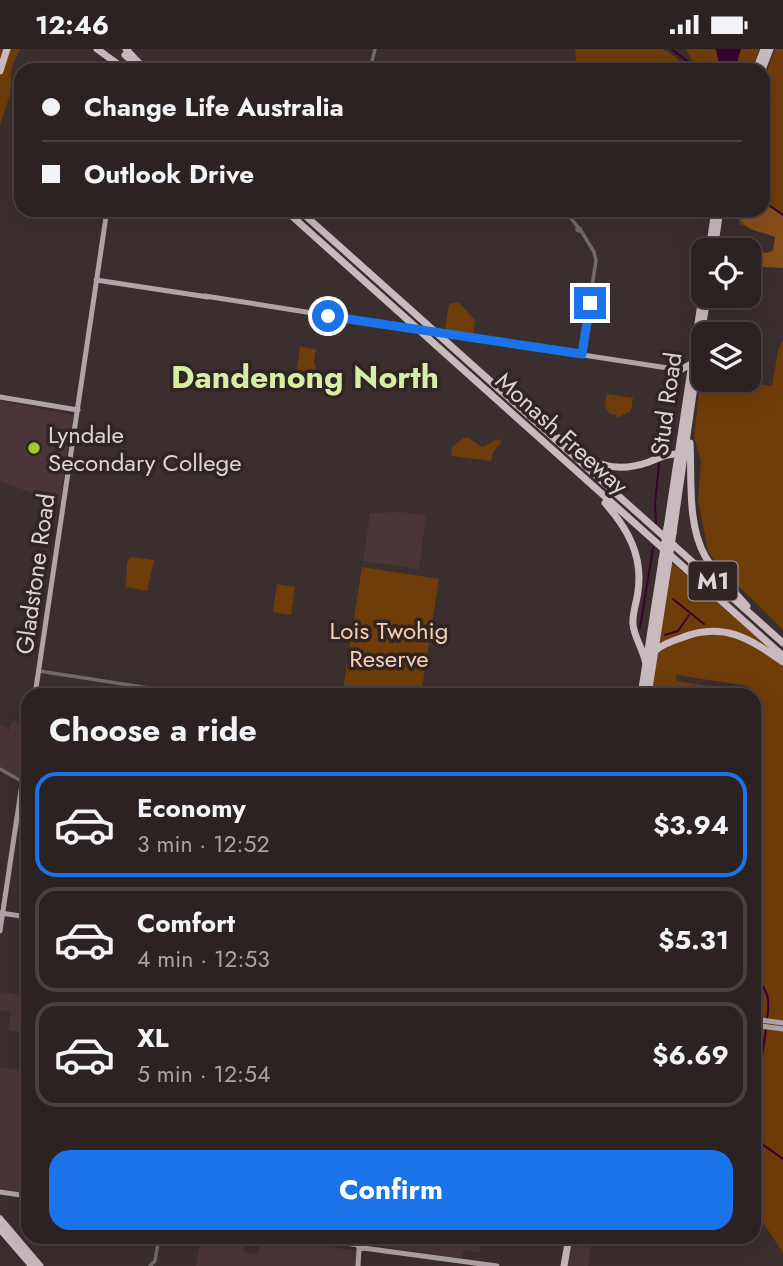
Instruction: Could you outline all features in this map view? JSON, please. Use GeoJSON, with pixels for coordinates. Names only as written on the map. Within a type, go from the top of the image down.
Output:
{"type":"FeatureCollection","features":[{"type":"Feature","properties":{"kind":"highway"},"geometry":{"type":"LineString","coordinates":[[0,71],[7,49]]}},
{"type":"Feature","properties":{"kind":"highway"},"geometry":{"type":"LineString","coordinates":[[97,49],[121,63]]}},
{"type":"Feature","properties":{"kind":"highway"},"geometry":{"type":"LineString","coordinates":[[105,49],[123,63]]}},
{"type":"Feature","properties":{"kind":"highway"},"geometry":{"type":"LineString","coordinates":[[118,49],[125,52]]}},
{"type":"Feature","properties":{"kind":"highway","name":"Monash Freeway"},"geometry":{"type":"LineString","coordinates":[[293,217],[783,656]]}},
{"type":"Feature","properties":{"kind":"highway","name":"Monash Freeway"},"geometry":{"type":"LineString","coordinates":[[307,217],[783,643]]}},
{"type":"Feature","properties":{"kind":"highway"},"geometry":{"type":"LineString","coordinates":[[711,238],[714,217]]}},
{"type":"Feature","properties":{"kind":"highway"},"geometry":{"type":"LineString","coordinates":[[716,238],[719,217]]}},
{"type":"Feature","properties":{"kind":"highway","name":"Stud Road"},"geometry":{"type":"LineString","coordinates":[[681,455],[680,442],[691,383]]}},
{"type":"Feature","properties":{"kind":"highway","name":"Stud Road"},"geometry":{"type":"LineString","coordinates":[[642,688],[654,639],[681,455],[689,428],[692,392]]}},
{"type":"Feature","properties":{"kind":"highway"},"geometry":{"type":"LineString","coordinates":[[522,411],[599,464],[622,468],[669,454],[681,455],[691,463]]}},
{"type":"Feature","properties":{"kind":"highway"},"geometry":{"type":"LineString","coordinates":[[689,428],[696,530],[704,553],[726,583],[774,635]]}},
{"type":"Feature","properties":{"kind":"highway"},"geometry":{"type":"LineString","coordinates":[[656,459],[680,442]]}},
{"type":"Feature","properties":{"kind":"highway"},"geometry":{"type":"LineString","coordinates":[[584,479],[612,511],[632,540],[639,575],[633,623],[646,665]]}},
{"type":"Feature","properties":{"kind":"highway"},"geometry":{"type":"LineString","coordinates":[[635,609],[639,633],[643,638],[668,641],[698,632],[722,631],[749,639],[783,662]]}},
{"type":"Feature","properties":{"kind":"highway","name":"Stud Road"},"geometry":{"type":"LineString","coordinates":[[649,688],[656,650],[654,639]]}},
{"type":"Feature","properties":{"kind":"highway"},"geometry":{"type":"LineString","coordinates":[[656,650],[676,639]]}},
{"type":"Feature","properties":{"kind":"highway"},"geometry":{"type":"LineString","coordinates":[[0,1219],[21,1244]]}},
{"type":"Feature","properties":{"kind":"highway"},"geometry":{"type":"LineString","coordinates":[[0,1230],[32,1266]]}},
{"type":"Feature","properties":{"kind":"highway"},"geometry":{"type":"LineString","coordinates":[[21,1244],[40,1266]]}},
{"type":"Feature","properties":{"kind":"highway"},"geometry":{"type":"LineString","coordinates":[[562,1266],[566,1244]]}},
{"type":"Feature","properties":{"kind":"main road","name":"Gladstone Road"},"geometry":{"type":"LineString","coordinates":[[36,688],[106,217]]}},
{"type":"Feature","properties":{"kind":"main road"},"geometry":{"type":"LineString","coordinates":[[96,280],[691,372]]}},
{"type":"Feature","properties":{"kind":"main road"},"geometry":{"type":"LineString","coordinates":[[0,397],[78,410]]}},
{"type":"Feature","properties":{"kind":"main road"},"geometry":{"type":"LineString","coordinates":[[0,931],[21,794]]}},
{"type":"Feature","properties":{"kind":"main road"},"geometry":{"type":"LineString","coordinates":[[1,913],[21,916]]}},
{"type":"Feature","properties":{"kind":"main road"},"geometry":{"type":"LineString","coordinates":[[761,1020],[783,1023]]}},
{"type":"Feature","properties":{"kind":"main road"},"geometry":{"type":"LineString","coordinates":[[761,1026],[783,1029]]}},
{"type":"Feature","properties":{"kind":"main road"},"geometry":{"type":"LineString","coordinates":[[0,1192],[21,1195]]}},
{"type":"Feature","properties":{"kind":"main road"},"geometry":{"type":"LineString","coordinates":[[358,1266],[362,1245],[497,1266]]}},
{"type":"Feature","properties":{"kind":"street"},"geometry":{"type":"LineString","coordinates":[[569,217],[594,252],[596,260],[582,354]]}},
{"type":"Feature","properties":{"kind":"street"},"geometry":{"type":"LineString","coordinates":[[39,671],[149,688]]}},
{"type":"Feature","properties":{"kind":"street"},"geometry":{"type":"LineString","coordinates":[[0,769],[21,781]]}},
{"type":"Feature","properties":{"kind":"street"},"geometry":{"type":"LineString","coordinates":[[150,1266],[155,1261],[158,1244]]}},
{"type":"Feature","properties":{"kind":"shaded area"},"geometry":{"type":"Polygon","coordinates":[[[716,49],[741,49],[737,63],[719,63],[716,49]]]}},
{"type":"Feature","properties":{"kind":"shaded area"},"geometry":{"type":"Polygon","coordinates":[[[770,206],[783,215],[783,268],[761,267],[761,251],[767,253],[773,250],[775,237],[743,223],[740,217],[770,217],[770,206]]]}},
{"type":"Feature","properties":{"kind":"shaded area","name":"Lyndale Secondary College"},"geometry":{"type":"Polygon","coordinates":[[[0,401],[73,415],[60,503],[0,481],[0,401]]]}},
{"type":"Feature","properties":{"kind":"shaded area"},"geometry":{"type":"Polygon","coordinates":[[[401,512],[426,515],[419,569],[363,561],[370,513],[401,512]]]}},
{"type":"Feature","properties":{"kind":"shaded area"},"geometry":{"type":"Polygon","coordinates":[[[13,721],[21,722],[20,780],[0,767],[0,724],[9,730],[13,721]]]}},
{"type":"Feature","properties":{"kind":"shaded area"},"geometry":{"type":"Polygon","coordinates":[[[0,992],[21,995],[21,1033],[8,1030],[11,1012],[0,1010],[0,992]]]}},
{"type":"Feature","properties":{"kind":"shaded area"},"geometry":{"type":"Polygon","coordinates":[[[0,1067],[21,1070],[21,1192],[0,1188],[0,1067]]]}},
{"type":"Feature","properties":{"kind":"shaded area"},"geometry":{"type":"Polygon","coordinates":[[[200,1244],[245,1244],[244,1252],[258,1255],[260,1244],[316,1244],[357,1251],[355,1266],[196,1266],[200,1244]]]}},
{"type":"Feature","properties":{"kind":"shaded area"},"geometry":{"type":"Polygon","coordinates":[[[367,1244],[482,1244],[480,1252],[463,1250],[462,1259],[367,1244]]]}},
{"type":"Feature","properties":{"kind":"shaded area"},"geometry":{"type":"Polygon","coordinates":[[[571,1244],[591,1247],[588,1266],[567,1266],[571,1244]]]}},
{"type":"Feature","properties":{"kind":"green space"},"geometry":{"type":"Polygon","coordinates":[[[0,49],[20,49],[12,67],[10,95],[0,125],[0,49]]]}},
{"type":"Feature","properties":{"kind":"green space"},"geometry":{"type":"Polygon","coordinates":[[[575,49],[662,49],[681,63],[576,63],[575,49]]]}},
{"type":"Feature","properties":{"kind":"green space"},"geometry":{"type":"Polygon","coordinates":[[[686,49],[759,49],[754,63],[693,63],[686,49]]]}},
{"type":"Feature","properties":{"kind":"green space"},"geometry":{"type":"Polygon","coordinates":[[[775,49],[783,49],[783,265],[776,265],[775,236],[739,224],[739,217],[770,217],[770,63],[775,49]]]}},
{"type":"Feature","properties":{"kind":"green space"},"geometry":{"type":"Polygon","coordinates":[[[458,302],[475,320],[473,334],[445,328],[449,304],[458,302]]]}},
{"type":"Feature","properties":{"kind":"green space"},"geometry":{"type":"Polygon","coordinates":[[[783,340],[783,630],[717,565],[708,551],[698,500],[701,461],[694,437],[699,392],[761,392],[761,384],[772,386],[778,351],[783,340]]]}},
{"type":"Feature","properties":{"kind":"green space"},"geometry":{"type":"Polygon","coordinates":[[[300,347],[316,349],[314,362],[318,375],[310,374],[307,391],[297,389],[300,347]]]}},
{"type":"Feature","properties":{"kind":"green space"},"geometry":{"type":"Polygon","coordinates":[[[607,394],[633,398],[631,411],[617,418],[616,415],[610,414],[605,407],[607,394]]]}},
{"type":"Feature","properties":{"kind":"green space"},"geometry":{"type":"Polygon","coordinates":[[[463,438],[468,438],[482,447],[498,439],[502,442],[493,452],[491,461],[452,456],[451,448],[463,438]]]}},
{"type":"Feature","properties":{"kind":"green space"},"geometry":{"type":"Polygon","coordinates":[[[130,557],[154,560],[147,591],[126,587],[127,563],[130,557]]]}},
{"type":"Feature","properties":{"kind":"green space"},"geometry":{"type":"Polygon","coordinates":[[[671,562],[769,647],[770,656],[783,665],[783,1253],[761,1219],[761,688],[676,675],[677,681],[721,688],[652,688],[671,562]]]}},
{"type":"Feature","properties":{"kind":"green space","name":"Lois Twohig Reserve"},"geometry":{"type":"Polygon","coordinates":[[[362,567],[439,579],[422,688],[343,688],[362,567]]]}},
{"type":"Feature","properties":{"kind":"green space"},"geometry":{"type":"Polygon","coordinates":[[[277,584],[295,587],[291,615],[273,612],[277,584]]]}},
{"type":"Feature","properties":{"kind":"waterway"},"geometry":{"type":"LineString","coordinates":[[671,49],[688,63]]}},
{"type":"Feature","properties":{"kind":"waterway"},"geometry":{"type":"LineString","coordinates":[[770,206],[783,215]]}},
{"type":"Feature","properties":{"kind":"waterway"},"geometry":{"type":"LineString","coordinates":[[656,523],[659,463]]}},
{"type":"Feature","properties":{"kind":"waterway"},"geometry":{"type":"LineString","coordinates":[[640,628],[653,548]]}},
{"type":"Feature","properties":{"kind":"waterway"},"geometry":{"type":"LineString","coordinates":[[673,599],[704,624]]}},
{"type":"Feature","properties":{"kind":"waterway"},"geometry":{"type":"LineString","coordinates":[[665,635],[678,631],[689,615]]}},
{"type":"Feature","properties":{"kind":"waterway"},"geometry":{"type":"LineString","coordinates":[[761,984],[767,995],[767,1019]]}},
{"type":"Feature","properties":{"kind":"waterway"},"geometry":{"type":"LineString","coordinates":[[761,1062],[766,1030]]}},
{"type":"Feature","properties":{"kind":"waterway"},"geometry":{"type":"LineString","coordinates":[[761,1142],[783,1159]]}},
{"type":"Feature","properties":{"kind":"place","name":"Lyndale Secondary College"},"geometry":{"type":"Point","coordinates":[34,448]}},
{"type":"Feature","properties":{"kind":"district","name":"Dandenong North"},"geometry":{"type":"Point","coordinates":[305,377]}},
{"type":"Feature","properties":{"kind":"route"},"geometry":{"type":"LineString","coordinates":[[328,316],[582,354],[590,303]]}}]}
